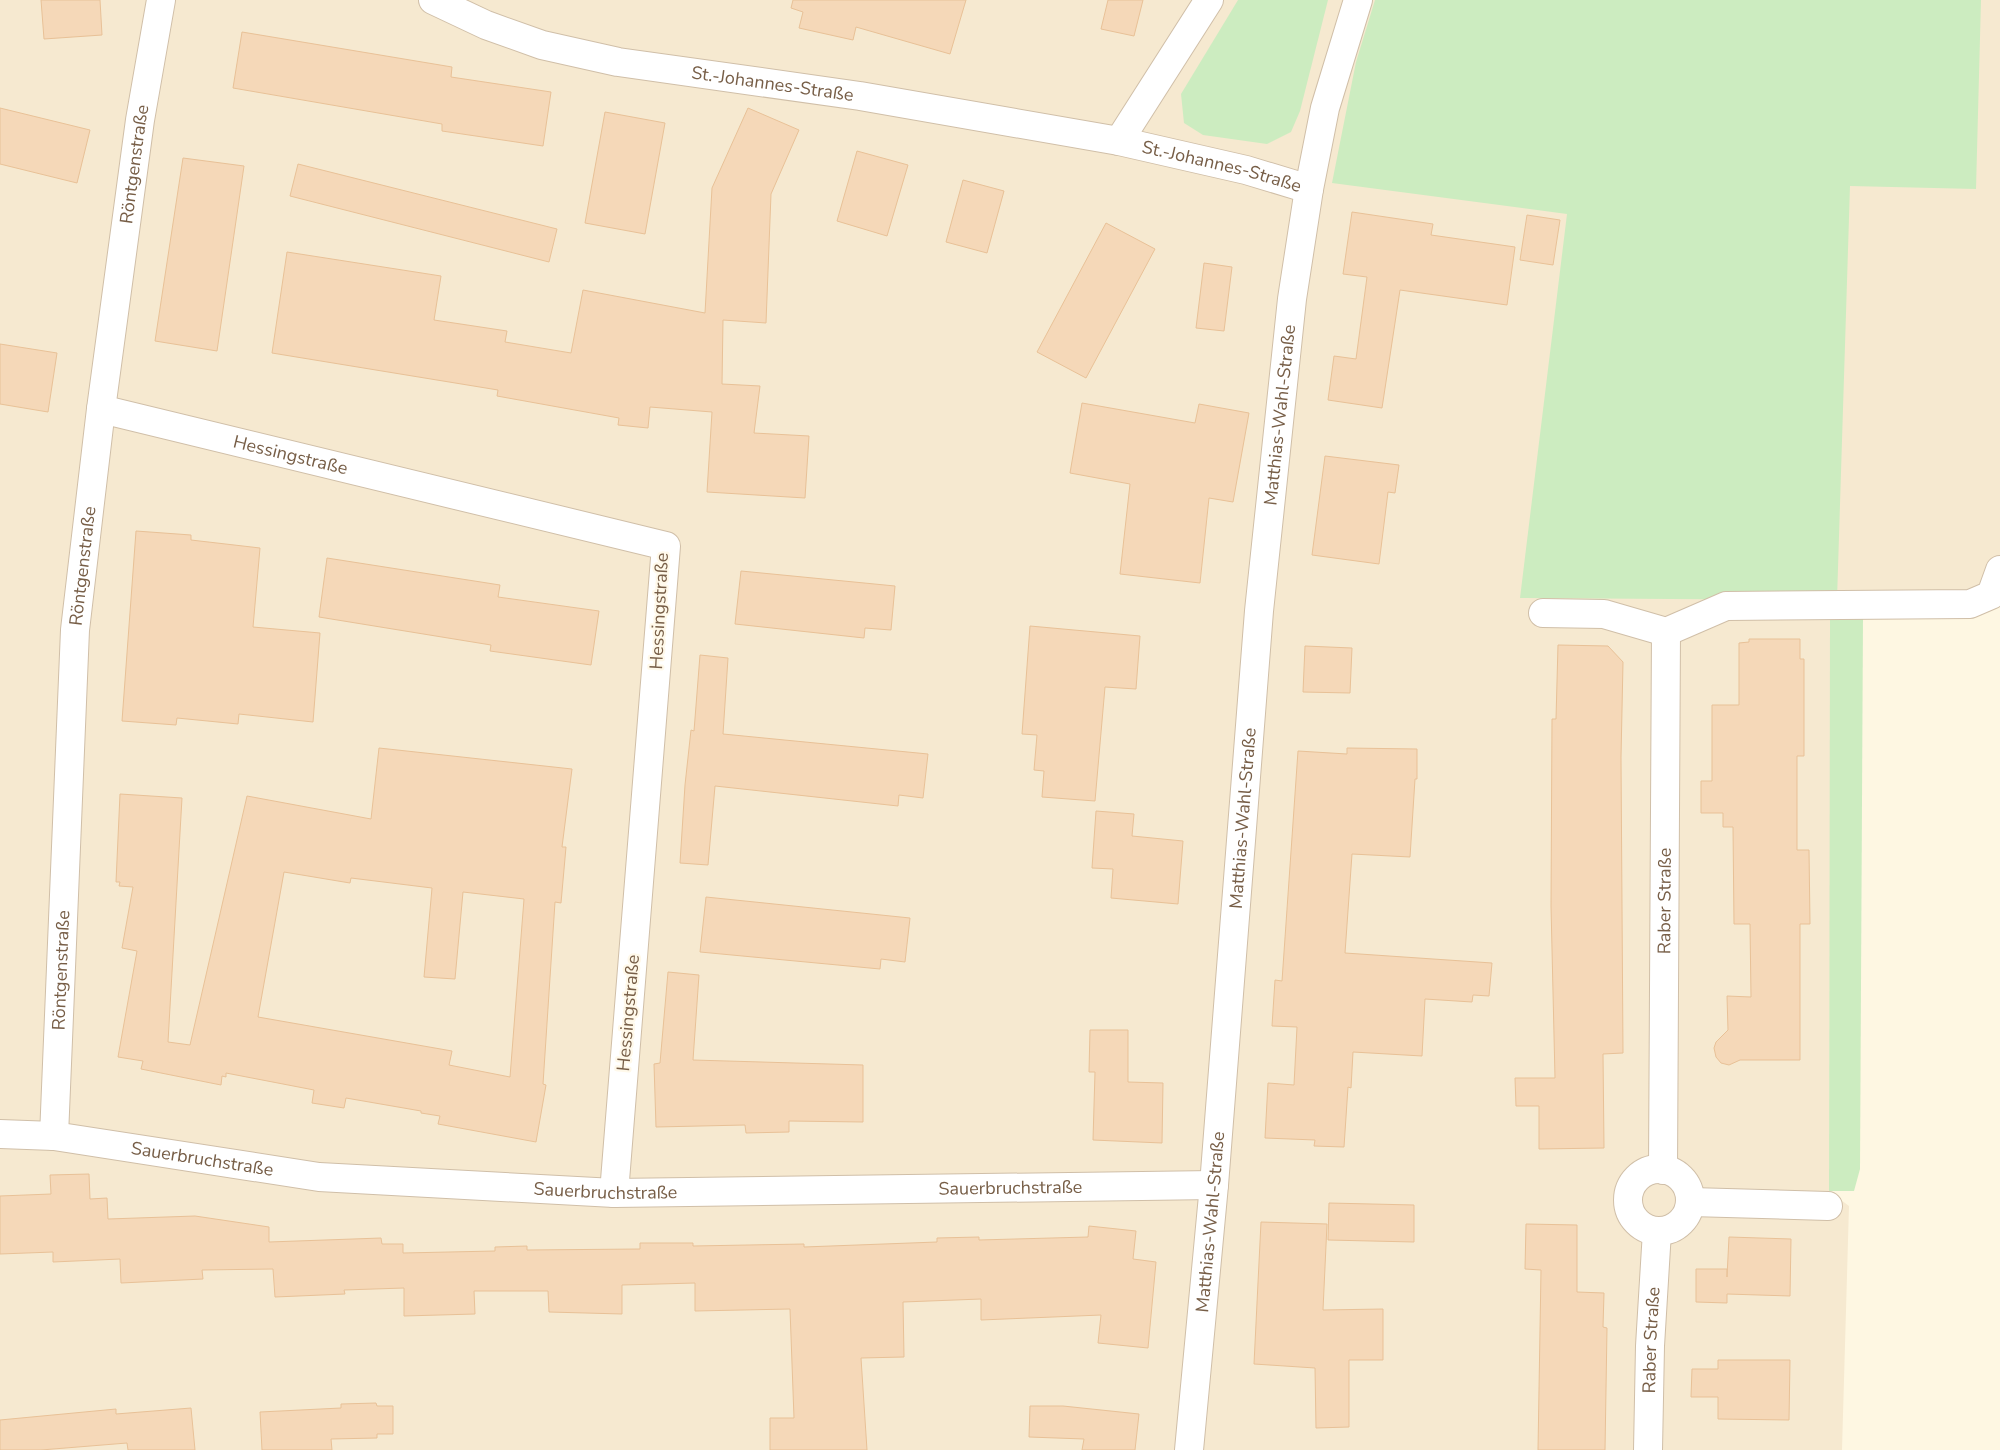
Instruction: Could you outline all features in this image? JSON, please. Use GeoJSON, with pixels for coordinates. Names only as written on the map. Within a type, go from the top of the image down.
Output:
{"type":"FeatureCollection","features":[{"type":"Feature","properties":{"kind":"street","name":"Röntgenstraße"},"geometry":{"type":"LineString","coordinates":[[54,1136],[75,630],[101,409],[140,120],[161,0]]}},
{"type":"Feature","properties":{"kind":"street","name":"St.-Johannes-Straße"},"geometry":{"type":"LineString","coordinates":[[433,0],[486,25],[542,45],[618,62],[880,99],[1119,141],[1246,170],[1309,189],[1325,108],[1358,0]]}},
{"type":"Feature","properties":{"kind":"street","name":"St.-Johannes-Straße"},"geometry":{"type":"LineString","coordinates":[[1119,141],[1209,0]]}},
{"type":"Feature","properties":{"kind":"street","name":"Matthias-Wahl-Straße"},"geometry":{"type":"LineString","coordinates":[[1190,1450],[1214,1185],[1258,626],[1292,299],[1309,189]]}},
{"type":"Feature","properties":{"kind":"street","name":"Hessingstraße"},"geometry":{"type":"LineString","coordinates":[[101,409],[666,546],[614,1193]]}},
{"type":"Feature","properties":{"kind":"street"},"geometry":{"type":"LineString","coordinates":[[1543,613],[1604,614],[1666,632],[1726,606],[1970,604],[1991,595],[2000,570]]}},
{"type":"Feature","properties":{"kind":"street","name":"Raber Straße"},"geometry":{"type":"LineString","coordinates":[[1663,1170],[1666,632]]}},
{"type":"Feature","properties":{"kind":"street","name":"Sauerbruchstraße"},"geometry":{"type":"LineString","coordinates":[[0,1134],[54,1136],[318,1178],[614,1193],[1214,1185]]}},
{"type":"Feature","properties":{"kind":"street"},"geometry":{"type":"LineString","coordinates":[[1663,1170],[1677,1174],[1684,1182],[1689,1191],[1690,1202],[1688,1212],[1682,1222],[1669,1229],[1657,1230],[1644,1228],[1636,1221],[1628,1203],[1629,1193],[1639,1177],[1648,1172],[1663,1170]]}},
{"type":"Feature","properties":{"kind":"street"},"geometry":{"type":"LineString","coordinates":[[1690,1202],[1828,1206]]}},
{"type":"Feature","properties":{"kind":"street","name":"Raber Straße"},"geometry":{"type":"LineString","coordinates":[[1648,1450],[1650,1346],[1657,1230]]}},
{"type":"Feature","properties":{"kind":"shaded area"},"geometry":{"type":"Polygon","coordinates":[[[0,0],[2000,0],[2000,570],[1970,604],[1831,620],[1829,1191],[1849,1206],[1842,1450],[0,1450],[0,0]]]}},
{"type":"Feature","properties":{"kind":"green space"},"geometry":{"type":"Polygon","coordinates":[[[1238,0],[1328,0],[1300,111],[1291,132],[1267,144],[1203,135],[1184,123],[1181,94],[1238,0]]]}},
{"type":"Feature","properties":{"kind":"green space"},"geometry":{"type":"Polygon","coordinates":[[[1375,0],[1981,0],[1976,189],[1850,186],[1837,600],[1520,598],[1567,214],[1332,183],[1356,62],[1375,0]]]}},
{"type":"Feature","properties":{"kind":"green space"},"geometry":{"type":"Polygon","coordinates":[[[1863,617],[1860,1169],[1854,1191],[1829,1191],[1830,620],[1863,617]]]}},
{"type":"Feature","properties":{"kind":"building"},"geometry":{"type":"Polygon","coordinates":[[[41,0],[100,0],[102,35],[44,39],[41,0]]]}},
{"type":"Feature","properties":{"kind":"building"},"geometry":{"type":"Polygon","coordinates":[[[793,0],[966,0],[950,54],[856,27],[853,40],[799,28],[803,12],[791,8],[793,0]]]}},
{"type":"Feature","properties":{"kind":"building"},"geometry":{"type":"Polygon","coordinates":[[[1108,0],[1143,0],[1134,36],[1101,29],[1108,0]]]}},
{"type":"Feature","properties":{"kind":"building"},"geometry":{"type":"Polygon","coordinates":[[[242,32],[452,67],[451,77],[551,92],[543,146],[442,131],[442,124],[233,88],[242,32]]]}},
{"type":"Feature","properties":{"kind":"building"},"geometry":{"type":"Polygon","coordinates":[[[0,108],[90,130],[77,183],[0,164],[0,108]]]}},
{"type":"Feature","properties":{"kind":"building"},"geometry":{"type":"Polygon","coordinates":[[[748,108],[799,130],[771,194],[766,323],[723,320],[722,384],[760,386],[754,433],[809,436],[805,498],[707,492],[712,412],[650,407],[648,428],[618,425],[619,418],[497,396],[498,390],[272,353],[287,252],[441,276],[434,320],[507,331],[505,342],[571,353],[583,290],[705,313],[712,188],[748,108]]]}},
{"type":"Feature","properties":{"kind":"building"},"geometry":{"type":"Polygon","coordinates":[[[605,112],[665,123],[645,234],[585,223],[605,112]]]}},
{"type":"Feature","properties":{"kind":"building"},"geometry":{"type":"Polygon","coordinates":[[[857,151],[908,165],[887,236],[837,221],[857,151]]]}},
{"type":"Feature","properties":{"kind":"building"},"geometry":{"type":"Polygon","coordinates":[[[183,158],[244,166],[217,351],[155,341],[183,158]]]}},
{"type":"Feature","properties":{"kind":"building"},"geometry":{"type":"Polygon","coordinates":[[[298,164],[557,229],[549,262],[290,196],[298,164]]]}},
{"type":"Feature","properties":{"kind":"building"},"geometry":{"type":"Polygon","coordinates":[[[963,180],[1004,191],[987,253],[946,242],[963,180]]]}},
{"type":"Feature","properties":{"kind":"building"},"geometry":{"type":"Polygon","coordinates":[[[1352,212],[1433,224],[1431,235],[1515,247],[1507,305],[1400,290],[1382,408],[1328,400],[1334,356],[1356,359],[1367,277],[1343,274],[1352,212]]]}},
{"type":"Feature","properties":{"kind":"building"},"geometry":{"type":"Polygon","coordinates":[[[1527,215],[1560,220],[1553,265],[1520,260],[1527,215]]]}},
{"type":"Feature","properties":{"kind":"building"},"geometry":{"type":"Polygon","coordinates":[[[1106,223],[1155,249],[1086,378],[1037,352],[1106,223]]]}},
{"type":"Feature","properties":{"kind":"building"},"geometry":{"type":"Polygon","coordinates":[[[1204,263],[1232,267],[1224,331],[1196,328],[1204,263]]]}},
{"type":"Feature","properties":{"kind":"building"},"geometry":{"type":"Polygon","coordinates":[[[0,344],[57,353],[48,412],[0,404],[0,344]]]}},
{"type":"Feature","properties":{"kind":"building"},"geometry":{"type":"Polygon","coordinates":[[[1082,403],[1195,423],[1199,404],[1249,413],[1233,502],[1209,498],[1200,583],[1120,574],[1130,484],[1070,473],[1082,403]]]}},
{"type":"Feature","properties":{"kind":"building"},"geometry":{"type":"Polygon","coordinates":[[[1325,456],[1399,465],[1395,493],[1388,492],[1379,564],[1312,555],[1325,456]]]}},
{"type":"Feature","properties":{"kind":"building"},"geometry":{"type":"Polygon","coordinates":[[[136,531],[191,535],[191,540],[260,548],[253,627],[320,633],[313,722],[239,714],[238,724],[177,718],[176,725],[122,721],[136,531]]]}},
{"type":"Feature","properties":{"kind":"building"},"geometry":{"type":"Polygon","coordinates":[[[327,558],[500,585],[498,597],[599,611],[591,665],[490,651],[491,645],[319,617],[327,558]]]}},
{"type":"Feature","properties":{"kind":"building"},"geometry":{"type":"Polygon","coordinates":[[[741,571],[895,586],[891,630],[865,628],[864,638],[735,624],[741,571]]]}},
{"type":"Feature","properties":{"kind":"building"},"geometry":{"type":"Polygon","coordinates":[[[1030,626],[1140,636],[1136,689],[1105,687],[1095,801],[1042,797],[1044,771],[1034,770],[1037,735],[1022,734],[1030,626]]]}},
{"type":"Feature","properties":{"kind":"building"},"geometry":{"type":"Polygon","coordinates":[[[1749,639],[1800,639],[1800,659],[1804,659],[1804,756],[1797,756],[1797,850],[1809,850],[1810,924],[1800,924],[1800,1060],[1740,1060],[1729,1065],[1721,1063],[1716,1057],[1714,1048],[1716,1042],[1728,1030],[1727,996],[1751,997],[1750,924],[1734,924],[1733,827],[1723,827],[1723,813],[1701,813],[1701,781],[1712,781],[1712,705],[1739,705],[1739,643],[1749,642],[1749,639]]]}},
{"type":"Feature","properties":{"kind":"building"},"geometry":{"type":"Polygon","coordinates":[[[1558,645],[1608,646],[1623,662],[1621,757],[1623,1053],[1603,1054],[1604,1148],[1539,1149],[1539,1106],[1516,1106],[1515,1078],[1555,1078],[1551,906],[1552,719],[1556,719],[1558,645]]]}},
{"type":"Feature","properties":{"kind":"building"},"geometry":{"type":"Polygon","coordinates":[[[1305,646],[1352,648],[1350,693],[1303,692],[1305,646]]]}},
{"type":"Feature","properties":{"kind":"building"},"geometry":{"type":"Polygon","coordinates":[[[700,655],[728,658],[723,734],[928,754],[923,798],[899,795],[898,806],[715,786],[708,865],[680,863],[685,785],[691,730],[694,731],[700,655]]]}},
{"type":"Feature","properties":{"kind":"building"},"geometry":{"type":"Polygon","coordinates":[[[379,748],[572,769],[562,847],[566,847],[561,903],[555,902],[543,1084],[546,1085],[536,1142],[438,1124],[440,1116],[421,1113],[421,1111],[346,1098],[344,1108],[312,1103],[314,1090],[226,1073],[226,1077],[222,1076],[221,1085],[141,1069],[143,1061],[118,1057],[137,951],[122,948],[133,887],[119,886],[120,882],[116,882],[120,794],[182,798],[168,1042],[190,1045],[247,796],[371,819],[379,748]],[[284,872],[258,1017],[452,1051],[449,1065],[510,1077],[524,899],[463,892],[455,979],[424,977],[432,888],[351,878],[350,883],[284,872]]]}},
{"type":"Feature","properties":{"kind":"building"},"geometry":{"type":"Polygon","coordinates":[[[1347,748],[1417,749],[1417,779],[1415,779],[1410,857],[1352,854],[1345,953],[1492,963],[1489,996],[1473,995],[1472,1002],[1425,999],[1422,1056],[1353,1052],[1351,1088],[1348,1087],[1344,1147],[1314,1146],[1315,1140],[1265,1138],[1268,1083],[1294,1085],[1297,1027],[1272,1026],[1275,980],[1282,981],[1298,751],[1347,754],[1347,748]]]}},
{"type":"Feature","properties":{"kind":"building"},"geometry":{"type":"Polygon","coordinates":[[[1096,811],[1134,814],[1132,836],[1183,841],[1178,904],[1111,898],[1113,869],[1092,868],[1096,811]]]}},
{"type":"Feature","properties":{"kind":"building"},"geometry":{"type":"Polygon","coordinates":[[[706,897],[910,918],[905,962],[881,959],[880,969],[700,952],[706,897]]]}},
{"type":"Feature","properties":{"kind":"building"},"geometry":{"type":"Polygon","coordinates":[[[668,972],[699,975],[693,1060],[863,1065],[863,1122],[789,1121],[789,1132],[746,1133],[745,1125],[656,1127],[654,1064],[660,1063],[668,972]]]}},
{"type":"Feature","properties":{"kind":"building"},"geometry":{"type":"Polygon","coordinates":[[[1090,1030],[1128,1030],[1128,1082],[1163,1083],[1162,1143],[1093,1140],[1095,1072],[1089,1072],[1090,1030]]]}},
{"type":"Feature","properties":{"kind":"building"},"geometry":{"type":"Polygon","coordinates":[[[89,1174],[90,1199],[107,1198],[108,1219],[195,1216],[269,1227],[269,1242],[381,1238],[382,1244],[403,1244],[403,1253],[495,1251],[495,1247],[527,1246],[527,1250],[640,1249],[640,1243],[693,1243],[693,1246],[804,1244],[804,1247],[937,1242],[937,1238],[979,1237],[979,1240],[1088,1237],[1089,1226],[1136,1231],[1133,1259],[1156,1262],[1148,1348],[1098,1343],[1101,1315],[981,1320],[981,1299],[903,1302],[904,1357],[861,1358],[867,1450],[770,1450],[770,1418],[794,1418],[790,1309],[695,1311],[695,1283],[622,1285],[622,1314],[549,1312],[548,1291],[474,1291],[475,1314],[404,1316],[404,1288],[344,1290],[345,1294],[275,1297],[273,1269],[202,1270],[203,1279],[121,1283],[120,1259],[53,1262],[53,1252],[0,1254],[0,1196],[51,1194],[50,1175],[89,1174]]]}},
{"type":"Feature","properties":{"kind":"building"},"geometry":{"type":"Polygon","coordinates":[[[1329,1203],[1414,1205],[1414,1242],[1328,1240],[1329,1203]]]}},
{"type":"Feature","properties":{"kind":"building"},"geometry":{"type":"Polygon","coordinates":[[[1261,1222],[1327,1224],[1323,1310],[1383,1309],[1383,1360],[1349,1360],[1349,1427],[1316,1428],[1315,1368],[1254,1364],[1261,1222]]]}},
{"type":"Feature","properties":{"kind":"building"},"geometry":{"type":"Polygon","coordinates":[[[1526,1224],[1577,1225],[1577,1292],[1604,1293],[1603,1327],[1607,1328],[1605,1450],[1538,1450],[1541,1270],[1525,1269],[1526,1224]]]}},
{"type":"Feature","properties":{"kind":"building"},"geometry":{"type":"Polygon","coordinates":[[[1729,1237],[1791,1239],[1790,1296],[1727,1294],[1727,1303],[1696,1302],[1696,1269],[1727,1269],[1727,1277],[1729,1237]]]}},
{"type":"Feature","properties":{"kind":"building"},"geometry":{"type":"Polygon","coordinates":[[[1718,1360],[1790,1360],[1789,1420],[1718,1419],[1718,1397],[1691,1397],[1692,1369],[1718,1369],[1718,1360]]]}},
{"type":"Feature","properties":{"kind":"building"},"geometry":{"type":"Polygon","coordinates":[[[376,1403],[377,1406],[393,1406],[393,1434],[377,1434],[377,1438],[331,1439],[332,1450],[262,1450],[260,1412],[341,1408],[341,1404],[376,1403]]]}},
{"type":"Feature","properties":{"kind":"building"},"geometry":{"type":"Polygon","coordinates":[[[1030,1406],[1063,1406],[1139,1414],[1135,1450],[1082,1450],[1084,1439],[1029,1437],[1030,1406]]]}},
{"type":"Feature","properties":{"kind":"building"},"geometry":{"type":"Polygon","coordinates":[[[191,1408],[195,1450],[128,1450],[127,1443],[41,1450],[0,1450],[0,1420],[116,1409],[116,1414],[191,1408]]]}}]}
